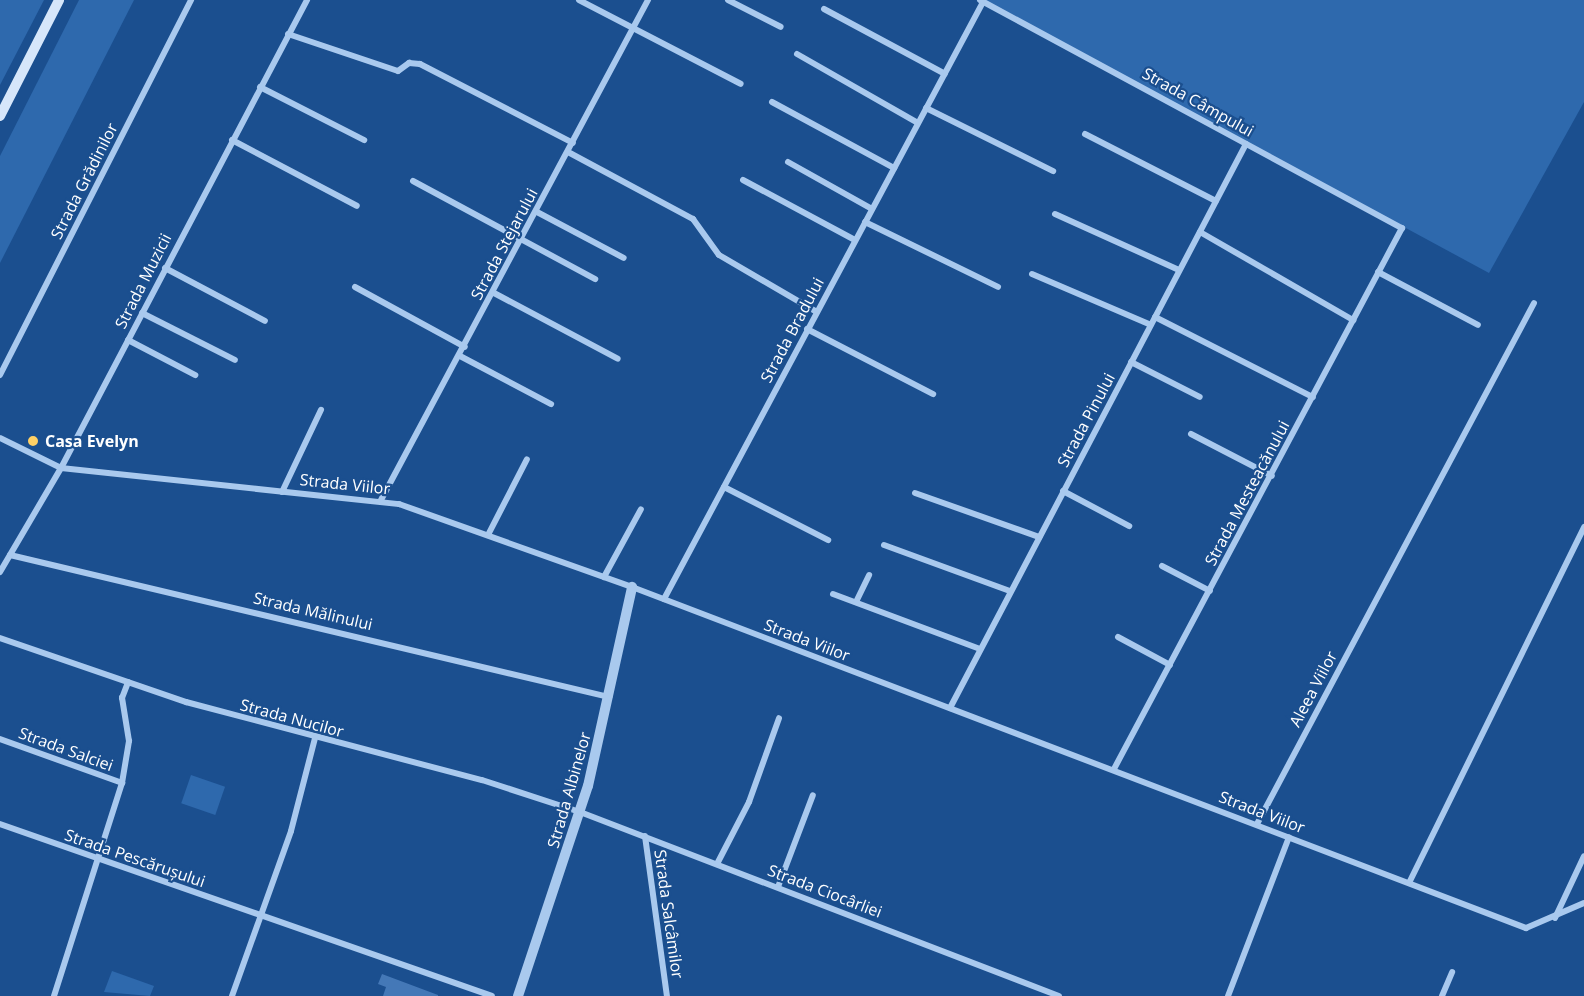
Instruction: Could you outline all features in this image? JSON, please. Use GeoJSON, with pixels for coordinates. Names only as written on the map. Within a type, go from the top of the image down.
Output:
{"type":"FeatureCollection","features":[{"type":"Feature","properties":{"kind":"main road"},"geometry":{"type":"LineString","coordinates":[[0,116],[59,0]]}},
{"type":"Feature","properties":{"kind":"street","name":"Strada Grădinilor"},"geometry":{"type":"LineString","coordinates":[[0,375],[191,0]]}},
{"type":"Feature","properties":{"kind":"street","name":"Strada Muzicii"},"geometry":{"type":"LineString","coordinates":[[0,572],[61,468],[307,0]]}},
{"type":"Feature","properties":{"kind":"street"},"geometry":{"type":"LineString","coordinates":[[579,0],[741,84]]}},
{"type":"Feature","properties":{"kind":"street","name":"Strada Stejarului"},"geometry":{"type":"LineString","coordinates":[[381,500],[465,347],[648,0]]}},
{"type":"Feature","properties":{"kind":"street"},"geometry":{"type":"LineString","coordinates":[[728,0],[781,27]]}},
{"type":"Feature","properties":{"kind":"street","name":"Strada Bradului"},"geometry":{"type":"LineString","coordinates":[[664,599],[982,1]]}},
{"type":"Feature","properties":{"kind":"street","name":"Strada Câmpului"},"geometry":{"type":"LineString","coordinates":[[982,1],[1402,228]]}},
{"type":"Feature","properties":{"kind":"street"},"geometry":{"type":"LineString","coordinates":[[824,9],[945,74]]}},
{"type":"Feature","properties":{"kind":"street"},"geometry":{"type":"LineString","coordinates":[[288,34],[398,71],[409,63],[420,64],[573,144]]}},
{"type":"Feature","properties":{"kind":"street"},"geometry":{"type":"LineString","coordinates":[[797,54],[918,123]]}},
{"type":"Feature","properties":{"kind":"street"},"geometry":{"type":"LineString","coordinates":[[260,87],[364,140]]}},
{"type":"Feature","properties":{"kind":"street"},"geometry":{"type":"LineString","coordinates":[[772,102],[894,168]]}},
{"type":"Feature","properties":{"kind":"street"},"geometry":{"type":"LineString","coordinates":[[926,108],[1053,171]]}},
{"type":"Feature","properties":{"kind":"street"},"geometry":{"type":"LineString","coordinates":[[1084,134],[1216,201]]}},
{"type":"Feature","properties":{"kind":"street"},"geometry":{"type":"LineString","coordinates":[[232,140],[357,206]]}},
{"type":"Feature","properties":{"kind":"street","name":"Strada Pinului"},"geometry":{"type":"LineString","coordinates":[[950,708],[1246,144]]}},
{"type":"Feature","properties":{"kind":"street"},"geometry":{"type":"LineString","coordinates":[[568,152],[693,219],[720,255],[817,312]]}},
{"type":"Feature","properties":{"kind":"street"},"geometry":{"type":"LineString","coordinates":[[788,162],[872,209]]}},
{"type":"Feature","properties":{"kind":"street"},"geometry":{"type":"LineString","coordinates":[[743,180],[855,240]]}},
{"type":"Feature","properties":{"kind":"street"},"geometry":{"type":"LineString","coordinates":[[413,181],[595,279]]}},
{"type":"Feature","properties":{"kind":"street"},"geometry":{"type":"LineString","coordinates":[[537,212],[624,258]]}},
{"type":"Feature","properties":{"kind":"street"},"geometry":{"type":"LineString","coordinates":[[1055,214],[1179,270]]}},
{"type":"Feature","properties":{"kind":"street"},"geometry":{"type":"LineString","coordinates":[[865,222],[998,287]]}},
{"type":"Feature","properties":{"kind":"street","name":"Strada Mesteacănului"},"geometry":{"type":"LineString","coordinates":[[1114,769],[1402,228]]}},
{"type":"Feature","properties":{"kind":"street"},"geometry":{"type":"LineString","coordinates":[[1200,232],[1353,320]]}},
{"type":"Feature","properties":{"kind":"street"},"geometry":{"type":"LineString","coordinates":[[165,268],[265,321]]}},
{"type":"Feature","properties":{"kind":"street"},"geometry":{"type":"LineString","coordinates":[[1378,272],[1478,325]]}},
{"type":"Feature","properties":{"kind":"street"},"geometry":{"type":"LineString","coordinates":[[1032,273],[1151,325]]}},
{"type":"Feature","properties":{"kind":"street"},"geometry":{"type":"LineString","coordinates":[[354,287],[465,347]]}},
{"type":"Feature","properties":{"kind":"street"},"geometry":{"type":"LineString","coordinates":[[494,292],[618,359]]}},
{"type":"Feature","properties":{"kind":"street","name":"Aleea Viilor"},"geometry":{"type":"LineString","coordinates":[[1257,824],[1534,303]]}},
{"type":"Feature","properties":{"kind":"street"},"geometry":{"type":"LineString","coordinates":[[142,313],[235,360]]}},
{"type":"Feature","properties":{"kind":"street"},"geometry":{"type":"LineString","coordinates":[[1155,317],[1313,397]]}},
{"type":"Feature","properties":{"kind":"street"},"geometry":{"type":"LineString","coordinates":[[807,329],[933,394]]}},
{"type":"Feature","properties":{"kind":"street"},"geometry":{"type":"LineString","coordinates":[[128,340],[195,375]]}},
{"type":"Feature","properties":{"kind":"street"},"geometry":{"type":"LineString","coordinates":[[460,356],[551,404]]}},
{"type":"Feature","properties":{"kind":"street"},"geometry":{"type":"LineString","coordinates":[[1131,362],[1200,397]]}},
{"type":"Feature","properties":{"kind":"street"},"geometry":{"type":"LineString","coordinates":[[282,492],[321,410]]}},
{"type":"Feature","properties":{"kind":"street"},"geometry":{"type":"LineString","coordinates":[[1191,434],[1272,476]]}},
{"type":"Feature","properties":{"kind":"street","name":"Strada Viilor"},"geometry":{"type":"LineString","coordinates":[[0,438],[61,468],[282,492],[381,500],[488,535],[632,587],[1526,928],[1554,918],[1584,903]]}},
{"type":"Feature","properties":{"kind":"street"},"geometry":{"type":"LineString","coordinates":[[488,535],[527,459]]}},
{"type":"Feature","properties":{"kind":"street"},"geometry":{"type":"LineString","coordinates":[[724,487],[828,540]]}},
{"type":"Feature","properties":{"kind":"street"},"geometry":{"type":"LineString","coordinates":[[1063,491],[1129,526]]}},
{"type":"Feature","properties":{"kind":"street"},"geometry":{"type":"LineString","coordinates":[[915,493],[1039,537]]}},
{"type":"Feature","properties":{"kind":"street"},"geometry":{"type":"LineString","coordinates":[[604,577],[641,509]]}},
{"type":"Feature","properties":{"kind":"street"},"geometry":{"type":"LineString","coordinates":[[1409,883],[1584,527]]}},
{"type":"Feature","properties":{"kind":"street"},"geometry":{"type":"LineString","coordinates":[[884,545],[1010,591]]}},
{"type":"Feature","properties":{"kind":"street","name":"Strada Mălinului"},"geometry":{"type":"LineString","coordinates":[[10,555],[609,697]]}},
{"type":"Feature","properties":{"kind":"street"},"geometry":{"type":"LineString","coordinates":[[1162,566],[1210,591]]}},
{"type":"Feature","properties":{"kind":"street"},"geometry":{"type":"LineString","coordinates":[[856,602],[869,575]]}},
{"type":"Feature","properties":{"kind":"street","name":"Strada Albinelor"},"geometry":{"type":"LineString","coordinates":[[518,996],[580,812],[609,697],[632,587]]}},
{"type":"Feature","properties":{"kind":"street"},"geometry":{"type":"LineString","coordinates":[[833,594],[980,649]]}},
{"type":"Feature","properties":{"kind":"street"},"geometry":{"type":"LineString","coordinates":[[1118,637],[1170,665]]}},
{"type":"Feature","properties":{"kind":"street","name":"Strada Nucilor"},"geometry":{"type":"LineString","coordinates":[[0,638],[128,682],[315,738],[482,780],[580,812]]}},
{"type":"Feature","properties":{"kind":"street","name":"Strada Salciei"},"geometry":{"type":"LineString","coordinates":[[54,996],[100,860],[122,783],[129,741],[122,698],[128,682]]}},
{"type":"Feature","properties":{"kind":"street"},"geometry":{"type":"LineString","coordinates":[[717,864],[749,802],[779,718]]}},
{"type":"Feature","properties":{"kind":"street"},"geometry":{"type":"LineString","coordinates":[[232,996],[291,831],[315,738]]}},
{"type":"Feature","properties":{"kind":"street","name":"Strada Salciei"},"geometry":{"type":"LineString","coordinates":[[0,739],[122,783]]}},
{"type":"Feature","properties":{"kind":"street"},"geometry":{"type":"LineString","coordinates":[[778,886],[813,795]]}},
{"type":"Feature","properties":{"kind":"street","name":"Strada Ciocârliei"},"geometry":{"type":"LineString","coordinates":[[580,812],[778,886],[1059,996]]}},
{"type":"Feature","properties":{"kind":"street","name":"Strada Pescărușului"},"geometry":{"type":"LineString","coordinates":[[0,824],[492,996]]}},
{"type":"Feature","properties":{"kind":"street","name":"Strada Salcâmilor"},"geometry":{"type":"LineString","coordinates":[[645,836],[667,996]]}},
{"type":"Feature","properties":{"kind":"street"},"geometry":{"type":"LineString","coordinates":[[1228,996],[1289,837]]}},
{"type":"Feature","properties":{"kind":"street"},"geometry":{"type":"LineString","coordinates":[[1554,918],[1584,856]]}},
{"type":"Feature","properties":{"kind":"street"},"geometry":{"type":"LineString","coordinates":[[1442,996],[1452,972]]}},
{"type":"Feature","properties":{"kind":"shaded area"},"geometry":{"type":"Polygon","coordinates":[[[0,0],[44,0],[0,85],[0,0]]]}},
{"type":"Feature","properties":{"kind":"shaded area"},"geometry":{"type":"Polygon","coordinates":[[[79,0],[134,0],[0,263],[0,156],[79,0]]]}},
{"type":"Feature","properties":{"kind":"shaded area"},"geometry":{"type":"Polygon","coordinates":[[[984,0],[1584,0],[1584,102],[1489,273],[984,0]]]}},
{"type":"Feature","properties":{"kind":"shaded area"},"geometry":{"type":"Polygon","coordinates":[[[191,775],[225,787],[215,815],[181,803],[191,775]]]}},
{"type":"Feature","properties":{"kind":"shaded area"},"geometry":{"type":"Polygon","coordinates":[[[112,971],[154,986],[150,996],[104,992],[112,971]]]}},
{"type":"Feature","properties":{"kind":"building"},"geometry":{"type":"Polygon","coordinates":[[[382,974],[438,996],[383,996],[386,987],[378,984],[382,974]]]}},
{"type":"Feature","properties":{"kind":"place","name":"Casa Evelyn"},"geometry":{"type":"Point","coordinates":[33,441]}}]}
